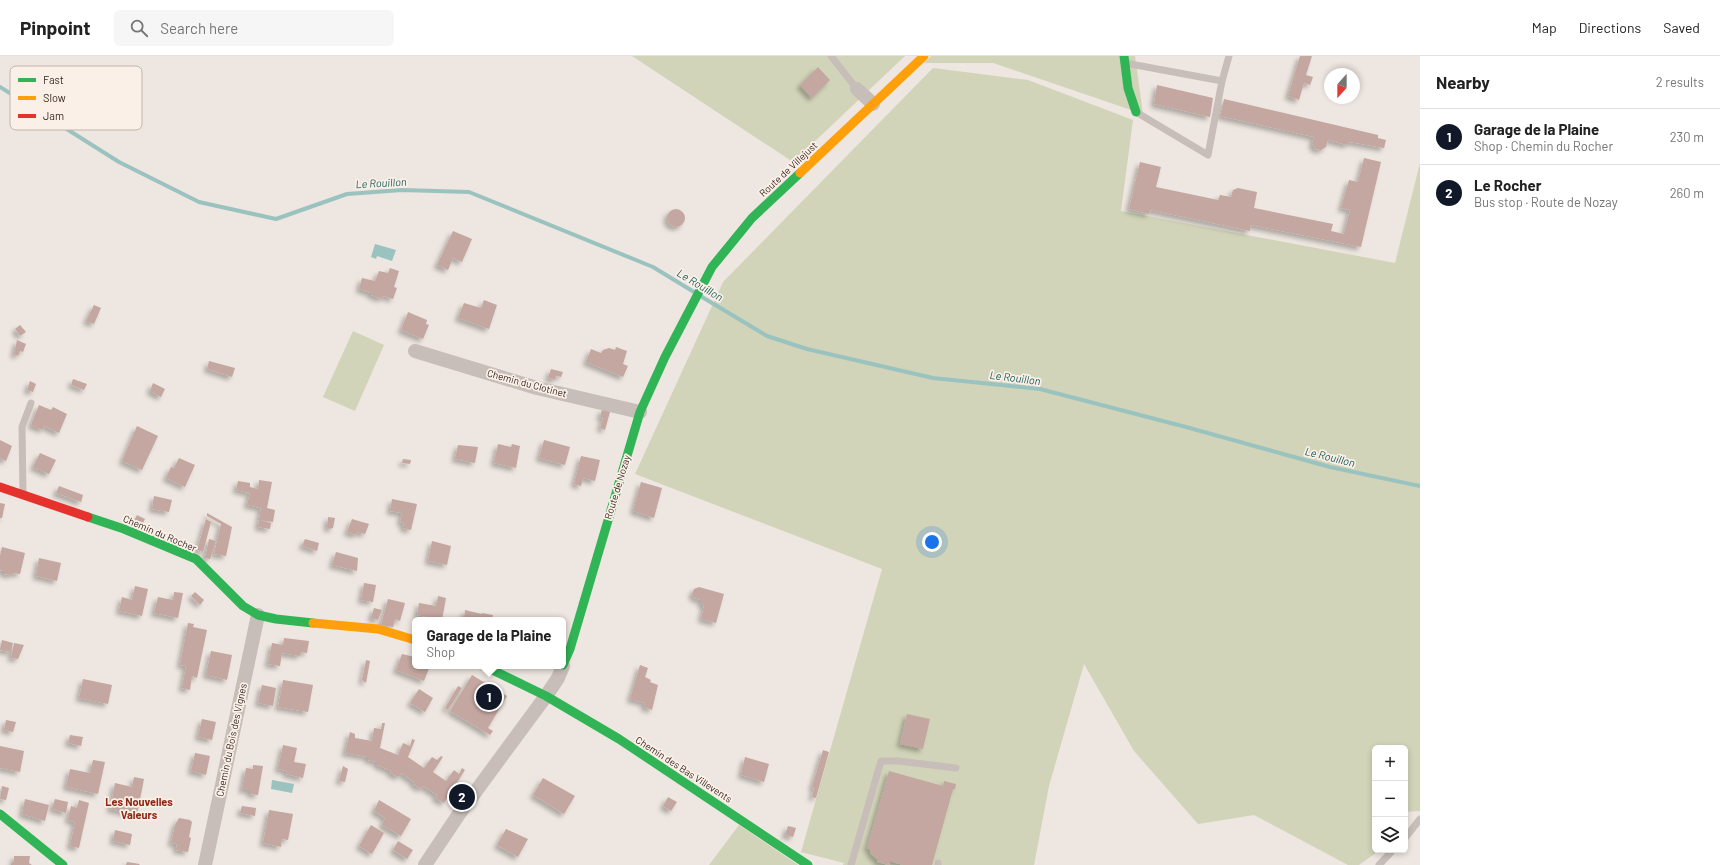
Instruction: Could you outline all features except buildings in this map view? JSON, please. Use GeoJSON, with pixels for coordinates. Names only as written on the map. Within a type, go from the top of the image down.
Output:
{"type":"FeatureCollection","features":[{"type":"Feature","properties":{"kind":"street","name":"Route de Villejust"},"geometry":{"type":"LineString","coordinates":[[686,314],[712,267],[752,218],[924,56]]}},
{"type":"Feature","properties":{"kind":"street"},"geometry":{"type":"LineString","coordinates":[[1124,59],[1128,88],[1136,112]]}},
{"type":"Feature","properties":{"kind":"street"},"geometry":{"type":"LineString","coordinates":[[857,89],[874,104]]}},
{"type":"Feature","properties":{"kind":"street","name":"Route de Nozay"},"geometry":{"type":"LineString","coordinates":[[566,658],[640,412],[686,314]]}},
{"type":"Feature","properties":{"kind":"street","name":"Chemin du Clotinet"},"geometry":{"type":"LineString","coordinates":[[415,350],[537,388],[640,412]]}},
{"type":"Feature","properties":{"kind":"street","name":"Chemin du Rocher"},"geometry":{"type":"LineString","coordinates":[[0,487],[124,529],[196,560],[243,606],[258,615],[276,619],[378,630],[412,639]]}},
{"type":"Feature","properties":{"kind":"street","name":"Chemin du Bois des Vignes"},"geometry":{"type":"LineString","coordinates":[[205,865],[258,615]]}},
{"type":"Feature","properties":{"kind":"street"},"geometry":{"type":"LineString","coordinates":[[490,669],[546,696]]}},
{"type":"Feature","properties":{"kind":"street","name":"Route de Nozay"},"geometry":{"type":"LineString","coordinates":[[425,865],[458,814],[546,696],[558,678],[562,669]]}},
{"type":"Feature","properties":{"kind":"street","name":"Chemin des Bas Villevents"},"geometry":{"type":"LineString","coordinates":[[546,696],[694,788],[808,865]]}},
{"type":"Feature","properties":{"kind":"street"},"geometry":{"type":"LineString","coordinates":[[3,822],[63,865]]}},
{"type":"Feature","properties":{"kind":"lane"},"geometry":{"type":"LineString","coordinates":[[831,56],[857,89]]}},
{"type":"Feature","properties":{"kind":"lane"},"geometry":{"type":"LineString","coordinates":[[1136,112],[1208,156],[1222,81],[1229,56]]}},
{"type":"Feature","properties":{"kind":"lane"},"geometry":{"type":"LineString","coordinates":[[1124,59],[1222,81]]}},
{"type":"Feature","properties":{"kind":"lane"},"geometry":{"type":"LineString","coordinates":[[23,494],[22,427],[31,403]]}},
{"type":"Feature","properties":{"kind":"lane"},"geometry":{"type":"LineString","coordinates":[[851,865],[881,761],[898,761],[956,768]]}},
{"type":"Feature","properties":{"kind":"lane"},"geometry":{"type":"LineString","coordinates":[[1408,834],[1420,819]]}},
{"type":"Feature","properties":{"kind":"lane"},"geometry":{"type":"LineString","coordinates":[[1379,865],[1390,853]]}},
{"type":"Feature","properties":{"kind":"green space"},"geometry":{"type":"Polygon","coordinates":[[[632,56],[905,56],[793,162],[632,56]]]}},
{"type":"Feature","properties":{"kind":"green space"},"geometry":{"type":"Polygon","coordinates":[[[931,56],[1135,56],[1143,114],[993,63],[924,63],[931,56]]]}},
{"type":"Feature","properties":{"kind":"green space"},"geometry":{"type":"Polygon","coordinates":[[[933,68],[1028,80],[1133,120],[1121,211],[1395,263],[1420,163],[1420,811],[1408,812],[1408,745],[1372,745],[1372,853],[1376,853],[1359,865],[1348,865],[1254,815],[1198,824],[1134,751],[1084,664],[1049,786],[1034,865],[843,865],[844,863],[801,852],[882,569],[635,474],[723,282],[933,68]]]}},
{"type":"Feature","properties":{"kind":"green space"},"geometry":{"type":"Polygon","coordinates":[[[353,331],[384,345],[355,411],[323,397],[353,331]]]}},
{"type":"Feature","properties":{"kind":"green space"},"geometry":{"type":"Polygon","coordinates":[[[739,825],[798,865],[709,865],[739,825]]]}},
{"type":"Feature","properties":{"kind":"water"},"geometry":{"type":"Polygon","coordinates":[[[375,244],[396,250],[392,261],[377,256],[376,259],[371,257],[375,244]]]}},
{"type":"Feature","properties":{"kind":"water"},"geometry":{"type":"Polygon","coordinates":[[[272,780],[294,784],[292,793],[271,789],[272,780]]]}},
{"type":"Feature","properties":{"kind":"waterway","name":"Le Rouillon"},"geometry":{"type":"LineString","coordinates":[[0,87],[10,93]]}},
{"type":"Feature","properties":{"kind":"waterway","name":"Le Rouillon"},"geometry":{"type":"LineString","coordinates":[[68,130],[119,162],[199,202],[276,219],[347,194],[402,190],[469,192],[653,267],[694,292]]}},
{"type":"Feature","properties":{"kind":"waterway","name":"Le Rouillon"},"geometry":{"type":"LineString","coordinates":[[702,297],[767,336],[807,349],[933,378],[1040,389],[1186,427],[1330,467],[1420,486]]}},
{"type":"Feature","properties":{"kind":"traffic: fast"},"geometry":{"type":"LineString","coordinates":[[1124,56],[1128,88],[1136,112]]}},
{"type":"Feature","properties":{"kind":"traffic: fast"},"geometry":{"type":"LineString","coordinates":[[566,658],[640,412],[665,357],[712,267],[752,218],[800,173]]}},
{"type":"Feature","properties":{"kind":"traffic: fast"},"geometry":{"type":"LineString","coordinates":[[88,517],[124,529],[196,559],[243,606],[258,615],[276,619],[313,623]]}},
{"type":"Feature","properties":{"kind":"traffic: fast"},"geometry":{"type":"LineString","coordinates":[[490,669],[546,696],[619,739],[808,865]]}},
{"type":"Feature","properties":{"kind":"traffic: fast"},"geometry":{"type":"LineString","coordinates":[[0,814],[63,865]]}},
{"type":"Feature","properties":{"kind":"traffic: slow"},"geometry":{"type":"LineString","coordinates":[[800,173],[924,56]]}},
{"type":"Feature","properties":{"kind":"traffic: slow"},"geometry":{"type":"LineString","coordinates":[[313,623],[378,629],[412,639]]}},
{"type":"Feature","properties":{"kind":"traffic: jam"},"geometry":{"type":"LineString","coordinates":[[0,487],[88,517]]}},
{"type":"Feature","properties":{"kind":"place","name":"Garage de la Plaine"},"geometry":{"type":"Point","coordinates":[489,697]}},
{"type":"Feature","properties":{"kind":"place","name":"Le Rocher"},"geometry":{"type":"Point","coordinates":[462,797]}},
{"type":"Feature","properties":{"kind":"district","name":"Les Nouvelles Valeurs"},"geometry":{"type":"Point","coordinates":[139,808]}}]}
